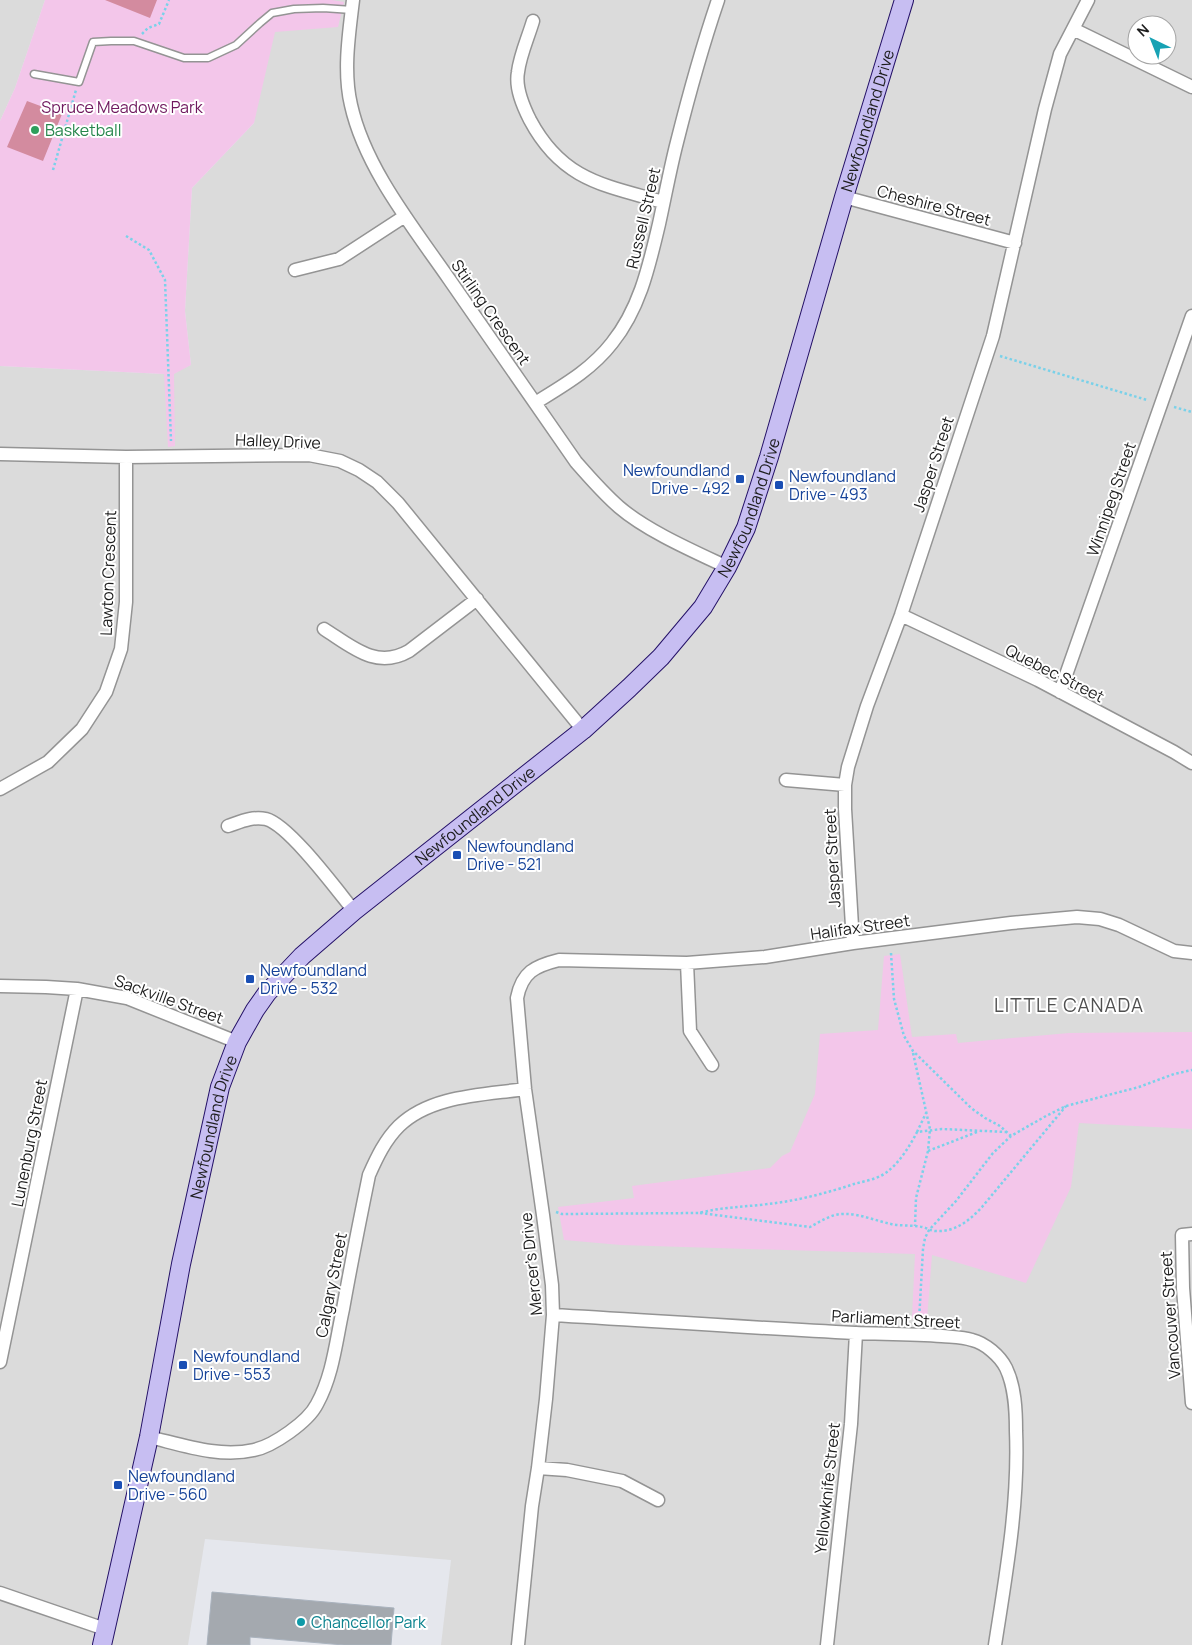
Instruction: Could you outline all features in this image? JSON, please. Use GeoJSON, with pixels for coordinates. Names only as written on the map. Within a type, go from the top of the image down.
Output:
{"type":"FeatureCollection","features":[{"type":"Feature","properties":{"kind":"street","name":"Russell Street"},"geometry":{"type":"LineString","coordinates":[[535,403],[594,364],[622,329],[637,301],[648,272],[677,142],[701,51],[718,0]]}},
{"type":"Feature","properties":{"kind":"street","name":"Newfoundland Drive"},"geometry":{"type":"LineString","coordinates":[[104,1637],[149,1438],[181,1264],[220,1087],[237,1042],[255,1010],[280,978],[354,910],[583,730],[661,657],[703,607],[727,567],[746,528],[769,457],[844,197],[904,0]]}},
{"type":"Feature","properties":{"kind":"street","name":"Jasper Street"},"geometry":{"type":"LineString","coordinates":[[853,943],[845,809],[845,785],[848,767],[867,706],[901,615],[993,336],[1045,109],[1060,54],[1088,0]]}},
{"type":"Feature","properties":{"kind":"street","name":"Stirling Crescent"},"geometry":{"type":"LineString","coordinates":[[352,5],[348,42],[350,104],[361,139],[372,162],[405,216],[576,462],[600,490],[640,523],[727,567]]}},
{"type":"Feature","properties":{"kind":"street"},"geometry":{"type":"LineString","coordinates":[[533,21],[518,73],[519,90],[524,108],[541,138],[564,164],[578,174],[596,183],[664,202]]}},
{"type":"Feature","properties":{"kind":"street"},"geometry":{"type":"LineString","coordinates":[[1073,29],[1192,87]]}},
{"type":"Feature","properties":{"kind":"street","name":"Cheshire Street"},"geometry":{"type":"LineString","coordinates":[[844,197],[1015,244]]}},
{"type":"Feature","properties":{"kind":"street"},"geometry":{"type":"LineString","coordinates":[[295,270],[339,259],[405,216]]}},
{"type":"Feature","properties":{"kind":"street","name":"Winnipeg Street"},"geometry":{"type":"LineString","coordinates":[[1060,692],[1192,316]]}},
{"type":"Feature","properties":{"kind":"street","name":"Halley Drive"},"geometry":{"type":"LineString","coordinates":[[0,454],[126,457],[309,455],[340,461],[359,470],[377,482],[398,503],[583,730]]}},
{"type":"Feature","properties":{"kind":"street","name":"Lawton Crescent"},"geometry":{"type":"LineString","coordinates":[[0,789],[48,762],[82,729],[106,692],[121,649],[126,602],[126,457]]}},
{"type":"Feature","properties":{"kind":"street"},"geometry":{"type":"LineString","coordinates":[[324,629],[368,656],[380,658],[401,656],[477,599]]}},
{"type":"Feature","properties":{"kind":"street","name":"Quebec Street"},"geometry":{"type":"LineString","coordinates":[[901,615],[1060,692],[1192,763]]}},
{"type":"Feature","properties":{"kind":"street"},"geometry":{"type":"LineString","coordinates":[[786,780],[845,785]]}},
{"type":"Feature","properties":{"kind":"street"},"geometry":{"type":"LineString","coordinates":[[228,826],[256,819],[266,819],[274,823],[295,840],[354,910]]}},
{"type":"Feature","properties":{"kind":"street","name":"Halifax Street"},"geometry":{"type":"LineString","coordinates":[[529,972],[543,964],[559,960],[688,963],[765,957],[853,943],[1011,923],[1077,917],[1100,919],[1119,925],[1174,950],[1192,954]]}},
{"type":"Feature","properties":{"kind":"street"},"geometry":{"type":"LineString","coordinates":[[688,963],[690,1031],[712,1065]]}},
{"type":"Feature","properties":{"kind":"street","name":"Mercer's Drive"},"geometry":{"type":"LineString","coordinates":[[518,1645],[554,1315],[552,1285],[525,1089],[517,998],[519,986],[529,972]]}},
{"type":"Feature","properties":{"kind":"street","name":"Sackville Street"},"geometry":{"type":"LineString","coordinates":[[0,986],[77,989],[127,998],[237,1042]]}},
{"type":"Feature","properties":{"kind":"street","name":"Lunenburg Street"},"geometry":{"type":"LineString","coordinates":[[0,1362],[77,989]]}},
{"type":"Feature","properties":{"kind":"street","name":"Calgary Street"},"geometry":{"type":"LineString","coordinates":[[149,1438],[200,1450],[230,1453],[254,1450],[274,1442],[296,1427],[316,1406],[330,1373],[369,1174],[381,1149],[400,1126],[427,1107],[460,1098],[525,1089]]}},
{"type":"Feature","properties":{"kind":"street","name":"Vancouver Street"},"geometry":{"type":"LineString","coordinates":[[1192,1234],[1182,1235],[1183,1288],[1192,1403]]}},
{"type":"Feature","properties":{"kind":"street","name":"Parliament Street"},"geometry":{"type":"LineString","coordinates":[[554,1315],[856,1333],[916,1334],[973,1340],[997,1355],[1006,1367],[1013,1386],[1017,1463],[1013,1520],[995,1645]]}},
{"type":"Feature","properties":{"kind":"street","name":"Yellowknife Street"},"geometry":{"type":"LineString","coordinates":[[827,1645],[850,1424],[856,1333]]}},
{"type":"Feature","properties":{"kind":"street"},"geometry":{"type":"LineString","coordinates":[[538,1468],[567,1470],[622,1481],[658,1500]]}},
{"type":"Feature","properties":{"kind":"street"},"geometry":{"type":"LineString","coordinates":[[0,1593],[104,1637]]}},
{"type":"Feature","properties":{"kind":"lane"},"geometry":{"type":"LineString","coordinates":[[34,74],[79,82],[93,42],[134,41],[184,58],[208,58],[236,45],[272,13],[294,9],[352,5]]}},
{"type":"Feature","properties":{"kind":"path"},"geometry":{"type":"LineString","coordinates":[[134,41],[148,28],[159,24],[169,0]]}},
{"type":"Feature","properties":{"kind":"path"},"geometry":{"type":"LineString","coordinates":[[53,170],[79,82]]}},
{"type":"Feature","properties":{"kind":"path"},"geometry":{"type":"LineString","coordinates":[[126,236],[149,250],[165,280],[171,441]]}},
{"type":"Feature","properties":{"kind":"path"},"geometry":{"type":"LineString","coordinates":[[1000,356],[1146,400]]}},
{"type":"Feature","properties":{"kind":"path"},"geometry":{"type":"LineString","coordinates":[[1174,407],[1192,412]]}},
{"type":"Feature","properties":{"kind":"path"},"geometry":{"type":"LineString","coordinates":[[890,953],[894,999],[904,1036],[913,1051],[971,1108],[1000,1126],[1011,1136]]}},
{"type":"Feature","properties":{"kind":"path"},"geometry":{"type":"LineString","coordinates":[[913,1051],[930,1130],[928,1151],[916,1198],[915,1227]]}},
{"type":"Feature","properties":{"kind":"path"},"geometry":{"type":"LineString","coordinates":[[919,1321],[925,1238],[929,1230],[956,1202],[993,1153],[1011,1136],[1066,1106],[1192,1070]]}},
{"type":"Feature","properties":{"kind":"path"},"geometry":{"type":"LineString","coordinates":[[556,1212],[562,1214],[699,1213],[810,1227],[825,1219],[845,1214],[890,1224],[923,1227],[938,1232],[949,1230],[961,1226],[972,1218],[1047,1131],[1066,1106]]}},
{"type":"Feature","properties":{"kind":"path"},"geometry":{"type":"LineString","coordinates":[[699,1213],[718,1208],[785,1201],[847,1187],[878,1177],[894,1166],[913,1139],[926,1112]]}},
{"type":"Feature","properties":{"kind":"path"},"geometry":{"type":"LineString","coordinates":[[917,1132],[930,1130],[1006,1132]]}},
{"type":"Feature","properties":{"kind":"path"},"geometry":{"type":"LineString","coordinates":[[928,1151],[979,1131]]}},
{"type":"Feature","properties":{"kind":"path"},"geometry":{"type":"LineString","coordinates":[[557,1217],[562,1214]]}},
{"type":"Feature","properties":{"kind":"shaded area"},"geometry":{"type":"Polygon","coordinates":[[[0,0],[45,0],[15,88],[0,121],[0,0]]]}},
{"type":"Feature","properties":{"kind":"shaded area"},"geometry":{"type":"Polygon","coordinates":[[[105,0],[157,0],[150,18],[105,0]]]}},
{"type":"Feature","properties":{"kind":"shaded area"},"geometry":{"type":"Polygon","coordinates":[[[261,0],[1192,0],[1192,1645],[441,1645],[451,1560],[205,1539],[188,1645],[0,1645],[0,366],[164,374],[191,365],[185,311],[192,188],[254,123],[261,0]]]}},
{"type":"Feature","properties":{"kind":"shaded area","name":"Basketball"},"geometry":{"type":"Polygon","coordinates":[[[27,101],[62,114],[43,161],[7,147],[27,101]]]}},
{"type":"Feature","properties":{"kind":"green space","name":"Spruce Meadows Park"},"geometry":{"type":"Polygon","coordinates":[[[45,0],[332,0],[344,2],[338,27],[275,32],[254,123],[192,188],[185,311],[191,365],[174,374],[175,446],[168,447],[164,374],[0,366],[0,121],[15,88],[45,0]]]}},
{"type":"Feature","properties":{"kind":"green space"},"geometry":{"type":"Polygon","coordinates":[[[900,954],[912,1037],[956,1034],[958,1043],[1069,1033],[1192,1032],[1192,1129],[1079,1123],[1071,1187],[1026,1283],[932,1255],[927,1319],[912,1318],[915,1254],[621,1245],[564,1240],[558,1207],[634,1198],[632,1186],[770,1168],[782,1156],[790,1152],[815,1094],[820,1034],[878,1030],[884,956],[900,954]]]}},
{"type":"Feature","properties":{"kind":"building","name":"Chancellor Park"},"geometry":{"type":"Polygon","coordinates":[[[212,1592],[394,1608],[391,1645],[344,1645],[250,1637],[250,1645],[207,1645],[212,1592]]]}},
{"type":"Feature","properties":{"kind":"place","name":"Basketball"},"geometry":{"type":"Point","coordinates":[35,130]}},
{"type":"Feature","properties":{"kind":"place","name":"Newfoundland Drive - 492"},"geometry":{"type":"Point","coordinates":[740,479]}},
{"type":"Feature","properties":{"kind":"place","name":"Newfoundland Drive - 493"},"geometry":{"type":"Point","coordinates":[779,485]}},
{"type":"Feature","properties":{"kind":"place","name":"Newfoundland Drive - 521"},"geometry":{"type":"Point","coordinates":[457,855]}},
{"type":"Feature","properties":{"kind":"place","name":"Newfoundland Drive - 532"},"geometry":{"type":"Point","coordinates":[250,979]}},
{"type":"Feature","properties":{"kind":"place","name":"Newfoundland Drive - 553"},"geometry":{"type":"Point","coordinates":[183,1365]}},
{"type":"Feature","properties":{"kind":"place","name":"Newfoundland Drive - 560"},"geometry":{"type":"Point","coordinates":[118,1485]}},
{"type":"Feature","properties":{"kind":"place","name":"Chancellor Park"},"geometry":{"type":"Point","coordinates":[301,1622]}},
{"type":"Feature","properties":{"kind":"district","name":"LITTLE CANADA"},"geometry":{"type":"Point","coordinates":[1069,1005]}}]}
